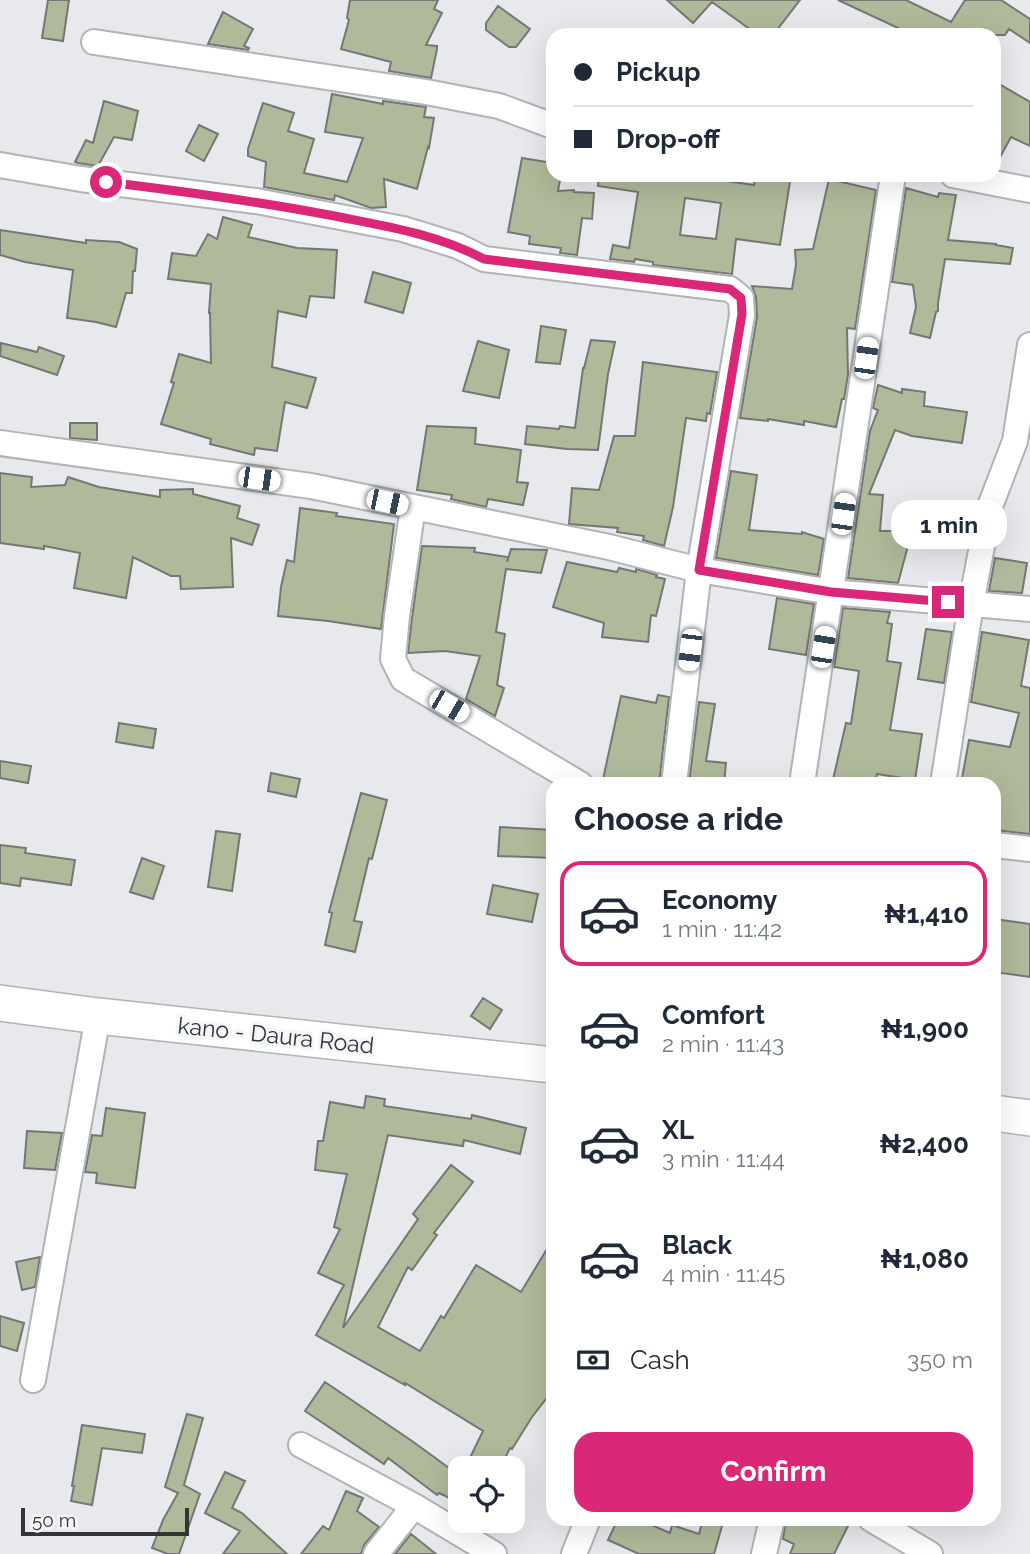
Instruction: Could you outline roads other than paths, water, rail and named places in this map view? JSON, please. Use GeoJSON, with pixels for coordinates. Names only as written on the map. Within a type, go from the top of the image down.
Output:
{"type":"FeatureCollection","features":[{"type":"Feature","properties":{"kind":"highway","name":"kano - Daura Road"},"geometry":{"type":"LineString","coordinates":[[0,1003],[97,1016],[546,1064]]}},
{"type":"Feature","properties":{"kind":"highway"},"geometry":{"type":"LineString","coordinates":[[1001,1115],[1030,1118]]}},
{"type":"Feature","properties":{"kind":"street"},"geometry":{"type":"LineString","coordinates":[[94,42],[426,92],[499,106],[546,123]]}},
{"type":"Feature","properties":{"kind":"street"},"geometry":{"type":"LineString","coordinates":[[0,165],[81,179],[256,201],[402,229],[458,246],[484,259],[730,289],[741,298],[742,314],[699,570],[675,777]]}},
{"type":"Feature","properties":{"kind":"street"},"geometry":{"type":"LineString","coordinates":[[803,777],[892,182]]}},
{"type":"Feature","properties":{"kind":"street"},"geometry":{"type":"LineString","coordinates":[[989,182],[1030,190]]}},
{"type":"Feature","properties":{"kind":"street"},"geometry":{"type":"LineString","coordinates":[[944,777],[989,509],[1015,441],[1030,345]]}},
{"type":"Feature","properties":{"kind":"street"},"geometry":{"type":"LineString","coordinates":[[0,443],[311,486],[608,547],[699,570],[831,592],[1030,609]]}},
{"type":"Feature","properties":{"kind":"street"},"geometry":{"type":"LineString","coordinates":[[413,507],[393,659],[404,679],[568,777]]}},
{"type":"Feature","properties":{"kind":"street"},"geometry":{"type":"LineString","coordinates":[[1001,846],[1030,849]]}},
{"type":"Feature","properties":{"kind":"street"},"geometry":{"type":"LineString","coordinates":[[33,1380],[97,1016]]}},
{"type":"Feature","properties":{"kind":"street"},"geometry":{"type":"LineString","coordinates":[[301,1445],[414,1506],[494,1554]]}},
{"type":"Feature","properties":{"kind":"street"},"geometry":{"type":"LineString","coordinates":[[376,1554],[414,1506]]}},
{"type":"Feature","properties":{"kind":"street"},"geometry":{"type":"LineString","coordinates":[[574,1554],[585,1526]]}},
{"type":"Feature","properties":{"kind":"street"},"geometry":{"type":"LineString","coordinates":[[764,1554],[770,1526]]}},
{"type":"Feature","properties":{"kind":"street"},"geometry":{"type":"LineString","coordinates":[[883,1526],[930,1554]]}}]}
